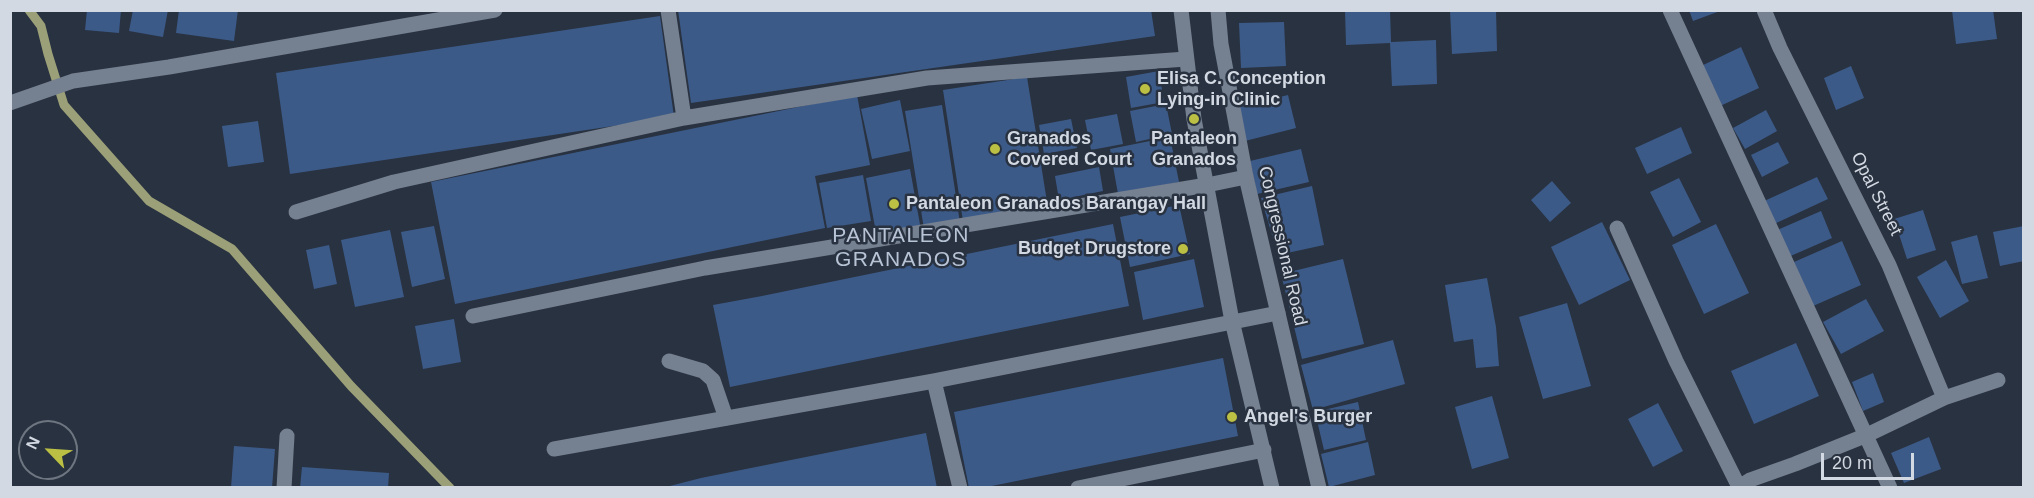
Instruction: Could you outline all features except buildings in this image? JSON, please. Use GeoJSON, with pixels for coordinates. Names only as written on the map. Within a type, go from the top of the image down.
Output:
{"type":"FeatureCollection","features":[{"type":"Feature","properties":{"kind":"street"},"geometry":{"type":"LineString","coordinates":[[10,103],[73,81],[169,67],[495,10]]}},
{"type":"Feature","properties":{"kind":"street"},"geometry":{"type":"LineString","coordinates":[[668,10],[684,118]]}},
{"type":"Feature","properties":{"kind":"street"},"geometry":{"type":"LineString","coordinates":[[1181,10],[1194,119],[1232,321],[1272,488]]}},
{"type":"Feature","properties":{"kind":"street","name":"Congressional Road"},"geometry":{"type":"LineString","coordinates":[[1218,10],[1221,44],[1246,177],[1319,488]]}},
{"type":"Feature","properties":{"kind":"street"},"geometry":{"type":"LineString","coordinates":[[1670,10],[1890,488]]}},
{"type":"Feature","properties":{"kind":"street","name":"Opal Street"},"geometry":{"type":"LineString","coordinates":[[1764,10],[1780,48],[1889,265],[1944,398]]}},
{"type":"Feature","properties":{"kind":"street"},"geometry":{"type":"LineString","coordinates":[[296,212],[394,182],[684,118],[927,78],[1186,59]]}},
{"type":"Feature","properties":{"kind":"street"},"geometry":{"type":"LineString","coordinates":[[473,316],[705,268],[1246,177]]}},
{"type":"Feature","properties":{"kind":"street"},"geometry":{"type":"LineString","coordinates":[[1617,228],[1676,361],[1739,487],[1750,480],[1867,435],[1944,398],[1998,380]]}},
{"type":"Feature","properties":{"kind":"street"},"geometry":{"type":"LineString","coordinates":[[554,449],[934,381],[1278,313]]}},
{"type":"Feature","properties":{"kind":"street"},"geometry":{"type":"LineString","coordinates":[[669,361],[704,371],[712,380],[726,417]]}},
{"type":"Feature","properties":{"kind":"street"},"geometry":{"type":"LineString","coordinates":[[934,381],[960,488]]}},
{"type":"Feature","properties":{"kind":"street"},"geometry":{"type":"LineString","coordinates":[[284,488],[287,436]]}},
{"type":"Feature","properties":{"kind":"street"},"geometry":{"type":"LineString","coordinates":[[1078,488],[1264,450]]}},
{"type":"Feature","properties":{"kind":"waterway"},"geometry":{"type":"LineString","coordinates":[[29,10],[41,26],[64,105],[149,201],[232,249],[351,386],[450,488]]}},
{"type":"Feature","properties":{"kind":"place","name":"Elisa C. Conception Lying-in Clinic"},"geometry":{"type":"Point","coordinates":[1145,89]}},
{"type":"Feature","properties":{"kind":"place","name":"Pantaleon Granados"},"geometry":{"type":"Point","coordinates":[1194,119]}},
{"type":"Feature","properties":{"kind":"place","name":"Granados Covered Court"},"geometry":{"type":"Point","coordinates":[995,149]}},
{"type":"Feature","properties":{"kind":"place","name":"Pantaleon Granados Barangay Hall"},"geometry":{"type":"Point","coordinates":[894,204]}},
{"type":"Feature","properties":{"kind":"place","name":"Budget Drugstore"},"geometry":{"type":"Point","coordinates":[1183,249]}},
{"type":"Feature","properties":{"kind":"place","name":"Angel's Burger"},"geometry":{"type":"Point","coordinates":[1232,417]}},
{"type":"Feature","properties":{"kind":"district","name":"PANTALEON GRANADOS"},"geometry":{"type":"Point","coordinates":[901,248]}}]}
